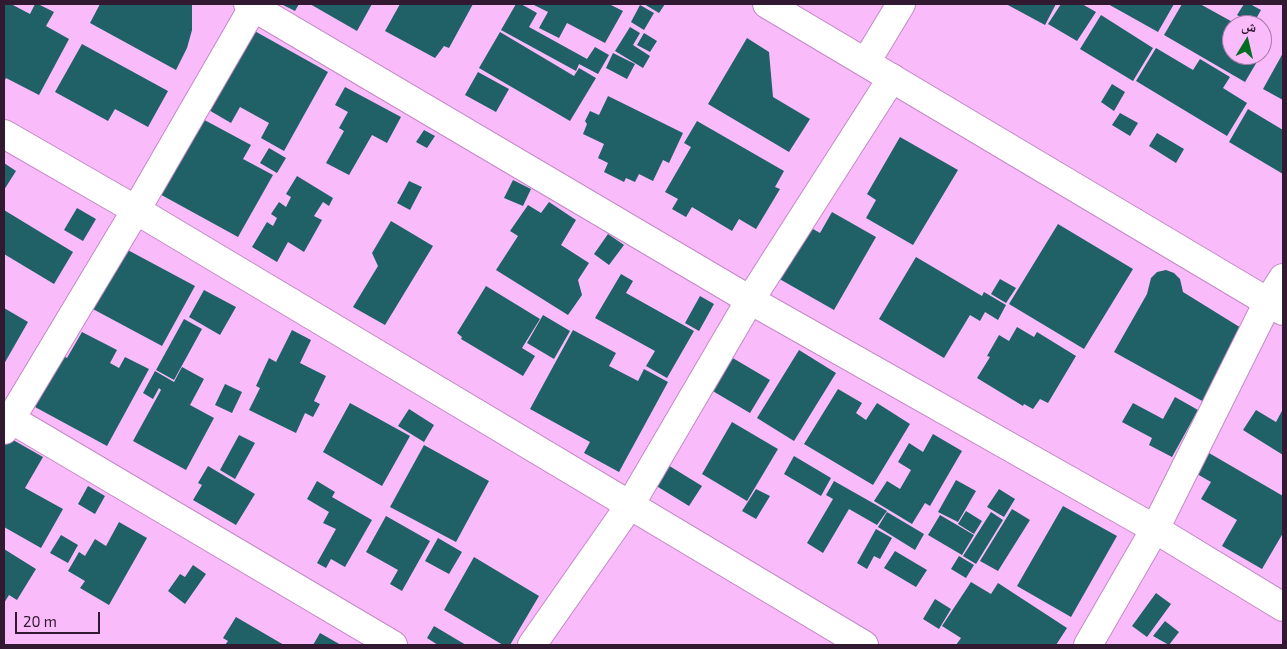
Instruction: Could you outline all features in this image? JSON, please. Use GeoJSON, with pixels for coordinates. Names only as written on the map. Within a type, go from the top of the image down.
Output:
{"type":"FeatureCollection","features":[{"type":"Feature","properties":{"kind":"street"},"geometry":{"type":"LineString","coordinates":[[767,4],[1276,307]]}},
{"type":"Feature","properties":{"kind":"street"},"geometry":{"type":"LineString","coordinates":[[866,62],[901,4]]}},
{"type":"Feature","properties":{"kind":"street"},"geometry":{"type":"LineString","coordinates":[[393,645],[6,421],[136,210],[252,5],[750,300],[1155,529],[1283,607]]}},
{"type":"Feature","properties":{"kind":"street"},"geometry":{"type":"LineString","coordinates":[[532,645],[630,505],[750,300],[892,78]]}},
{"type":"Feature","properties":{"kind":"street"},"geometry":{"type":"LineString","coordinates":[[4,134],[136,210],[864,645]]}},
{"type":"Feature","properties":{"kind":"street"},"geometry":{"type":"LineString","coordinates":[[1088,645],[1155,529],[1276,307],[1283,278]]}},
{"type":"Feature","properties":{"kind":"building"},"geometry":{"type":"Polygon","coordinates":[[[4,4],[11,4],[30,14],[35,4],[54,12],[46,26],[69,39],[39,95],[6,78],[4,82],[4,4]]]}},
{"type":"Feature","properties":{"kind":"building"},"geometry":{"type":"Polygon","coordinates":[[[100,4],[192,4],[192,30],[187,48],[176,70],[90,23],[100,4]]]}},
{"type":"Feature","properties":{"kind":"building"},"geometry":{"type":"Polygon","coordinates":[[[281,4],[299,4],[295,11],[281,4]]]}},
{"type":"Feature","properties":{"kind":"building"},"geometry":{"type":"Polygon","coordinates":[[[310,4],[372,4],[357,31],[310,4]]]}},
{"type":"Feature","properties":{"kind":"building"},"geometry":{"type":"Polygon","coordinates":[[[400,4],[473,4],[449,48],[444,46],[435,58],[385,31],[400,4]]]}},
{"type":"Feature","properties":{"kind":"building"},"geometry":{"type":"Polygon","coordinates":[[[516,4],[521,4],[537,13],[529,27],[587,59],[595,47],[609,55],[598,74],[579,64],[576,71],[501,30],[516,4]]]}},
{"type":"Feature","properties":{"kind":"building"},"geometry":{"type":"Polygon","coordinates":[[[532,4],[609,4],[623,11],[605,43],[567,23],[559,38],[539,28],[548,12],[532,4]]]}},
{"type":"Feature","properties":{"kind":"building"},"geometry":{"type":"Polygon","coordinates":[[[644,4],[665,4],[659,13],[644,4]]]}},
{"type":"Feature","properties":{"kind":"building"},"geometry":{"type":"Polygon","coordinates":[[[1006,4],[1056,4],[1045,25],[1006,4]]]}},
{"type":"Feature","properties":{"kind":"building"},"geometry":{"type":"Polygon","coordinates":[[[1061,4],[1082,4],[1096,12],[1077,41],[1048,24],[1061,4]]]}},
{"type":"Feature","properties":{"kind":"building"},"geometry":{"type":"Polygon","coordinates":[[[1108,4],[1174,4],[1158,32],[1108,4]]]}},
{"type":"Feature","properties":{"kind":"building"},"geometry":{"type":"Polygon","coordinates":[[[1182,4],[1200,4],[1222,16],[1222,65],[1255,65],[1245,82],[1164,35],[1182,4]]]}},
{"type":"Feature","properties":{"kind":"building"},"geometry":{"type":"Polygon","coordinates":[[[1244,4],[1250,4],[1261,10],[1258,15],[1237,15],[1244,4]]]}},
{"type":"Feature","properties":{"kind":"building"},"geometry":{"type":"Polygon","coordinates":[[[640,5],[654,13],[644,30],[631,22],[640,5]]]}},
{"type":"Feature","properties":{"kind":"building"},"geometry":{"type":"Polygon","coordinates":[[[1101,15],[1153,48],[1133,81],[1080,49],[1101,15]]]}},
{"type":"Feature","properties":{"kind":"building"},"geometry":{"type":"Polygon","coordinates":[[[630,27],[640,33],[633,45],[650,56],[643,68],[615,51],[630,27]]]}},
{"type":"Feature","properties":{"kind":"building"},"geometry":{"type":"Polygon","coordinates":[[[251,29],[328,72],[284,151],[261,138],[269,123],[240,107],[231,123],[207,109],[251,29]]]}},
{"type":"Feature","properties":{"kind":"building"},"geometry":{"type":"Polygon","coordinates":[[[500,32],[574,76],[579,68],[596,78],[570,121],[479,68],[500,32]]]}},
{"type":"Feature","properties":{"kind":"building"},"geometry":{"type":"Polygon","coordinates":[[[644,33],[657,41],[650,52],[637,45],[644,33]]]}},
{"type":"Feature","properties":{"kind":"building"},"geometry":{"type":"Polygon","coordinates":[[[747,38],[769,52],[773,97],[810,119],[789,152],[708,104],[747,38]]]}},
{"type":"Feature","properties":{"kind":"building"},"geometry":{"type":"Polygon","coordinates":[[[82,44],[168,91],[148,127],[115,109],[108,121],[55,92],[82,44]]]}},
{"type":"Feature","properties":{"kind":"building"},"geometry":{"type":"Polygon","coordinates":[[[1156,48],[1193,70],[1200,59],[1230,77],[1223,88],[1247,103],[1227,136],[1136,81],[1156,48]]]}},
{"type":"Feature","properties":{"kind":"building"},"geometry":{"type":"Polygon","coordinates":[[[613,53],[635,64],[627,79],[606,68],[613,53]]]}},
{"type":"Feature","properties":{"kind":"building"},"geometry":{"type":"Polygon","coordinates":[[[1283,53],[1283,100],[1263,89],[1283,53]]]}},
{"type":"Feature","properties":{"kind":"building"},"geometry":{"type":"Polygon","coordinates":[[[478,72],[509,89],[496,112],[465,95],[478,72]]]}},
{"type":"Feature","properties":{"kind":"building"},"geometry":{"type":"Polygon","coordinates":[[[1112,84],[1125,92],[1114,111],[1101,102],[1112,84]]]}},
{"type":"Feature","properties":{"kind":"building"},"geometry":{"type":"Polygon","coordinates":[[[345,87],[401,117],[387,143],[372,135],[349,175],[326,163],[344,131],[339,128],[348,112],[335,105],[345,87]]]}},
{"type":"Feature","properties":{"kind":"building"},"geometry":{"type":"Polygon","coordinates":[[[608,96],[683,133],[669,163],[663,160],[653,181],[639,174],[635,182],[626,178],[624,182],[604,172],[608,163],[598,158],[604,144],[583,134],[587,124],[585,121],[590,111],[599,115],[608,96]]]}},
{"type":"Feature","properties":{"kind":"building"},"geometry":{"type":"Polygon","coordinates":[[[1248,109],[1283,130],[1283,174],[1229,142],[1248,109]]]}},
{"type":"Feature","properties":{"kind":"building"},"geometry":{"type":"Polygon","coordinates":[[[1120,113],[1138,123],[1130,136],[1112,125],[1120,113]]]}},
{"type":"Feature","properties":{"kind":"building"},"geometry":{"type":"Polygon","coordinates":[[[197,116],[251,145],[243,159],[273,175],[238,237],[156,192],[197,116]]]}},
{"type":"Feature","properties":{"kind":"building"},"geometry":{"type":"Polygon","coordinates":[[[697,121],[784,171],[775,187],[780,189],[756,229],[739,219],[732,231],[692,207],[686,217],[672,209],[678,199],[665,192],[691,147],[684,143],[697,121]]]}},
{"type":"Feature","properties":{"kind":"building"},"geometry":{"type":"Polygon","coordinates":[[[424,130],[435,136],[427,148],[416,142],[424,130]]]}},
{"type":"Feature","properties":{"kind":"building"},"geometry":{"type":"Polygon","coordinates":[[[1157,133],[1184,149],[1176,163],[1149,146],[1157,133]]]}},
{"type":"Feature","properties":{"kind":"building"},"geometry":{"type":"Polygon","coordinates":[[[900,137],[958,170],[913,245],[866,218],[876,200],[867,194],[900,137]]]}},
{"type":"Feature","properties":{"kind":"building"},"geometry":{"type":"Polygon","coordinates":[[[269,148],[286,158],[277,173],[260,163],[269,148]]]}},
{"type":"Feature","properties":{"kind":"building"},"geometry":{"type":"Polygon","coordinates":[[[4,163],[16,171],[4,190],[4,163]]]}},
{"type":"Feature","properties":{"kind":"building"},"geometry":{"type":"Polygon","coordinates":[[[297,176],[333,198],[329,206],[323,202],[314,216],[322,220],[304,252],[288,242],[277,262],[252,247],[267,222],[273,226],[277,218],[271,214],[279,202],[286,207],[291,197],[286,194],[297,176]]]}},
{"type":"Feature","properties":{"kind":"building"},"geometry":{"type":"Polygon","coordinates":[[[513,180],[531,189],[523,206],[504,198],[513,180]]]}},
{"type":"Feature","properties":{"kind":"building"},"geometry":{"type":"Polygon","coordinates":[[[409,181],[422,187],[410,210],[397,203],[409,181]]]}},
{"type":"Feature","properties":{"kind":"building"},"geometry":{"type":"Polygon","coordinates":[[[549,202],[576,220],[561,245],[589,263],[578,280],[582,295],[568,315],[496,270],[518,236],[510,231],[528,205],[541,213],[549,202]]]}},
{"type":"Feature","properties":{"kind":"building"},"geometry":{"type":"Polygon","coordinates":[[[77,208],[96,219],[83,241],[64,230],[77,208]]]}},
{"type":"Feature","properties":{"kind":"building"},"geometry":{"type":"Polygon","coordinates":[[[4,210],[73,252],[54,284],[4,254],[4,210]]]}},
{"type":"Feature","properties":{"kind":"building"},"geometry":{"type":"Polygon","coordinates":[[[832,212],[876,237],[834,310],[776,277],[806,225],[820,233],[832,212]]]}},
{"type":"Feature","properties":{"kind":"building"},"geometry":{"type":"Polygon","coordinates":[[[391,221],[433,246],[385,325],[353,307],[378,266],[372,253],[391,221]]]}},
{"type":"Feature","properties":{"kind":"building"},"geometry":{"type":"Polygon","coordinates":[[[1058,224],[1133,269],[1084,349],[1009,304],[1058,224]]]}},
{"type":"Feature","properties":{"kind":"building"},"geometry":{"type":"Polygon","coordinates":[[[608,234],[624,245],[609,265],[594,254],[608,234]]]}},
{"type":"Feature","properties":{"kind":"building"},"geometry":{"type":"Polygon","coordinates":[[[124,248],[195,286],[162,346],[91,308],[124,248]]]}},
{"type":"Feature","properties":{"kind":"building"},"geometry":{"type":"Polygon","coordinates":[[[916,257],[982,296],[984,292],[1006,305],[998,320],[985,312],[980,321],[970,315],[944,358],[879,319],[916,257]]]}},
{"type":"Feature","properties":{"kind":"building"},"geometry":{"type":"Polygon","coordinates":[[[1166,270],[1174,273],[1180,279],[1183,292],[1246,331],[1204,402],[1114,352],[1147,294],[1151,278],[1157,272],[1166,270]]]}},
{"type":"Feature","properties":{"kind":"building"},"geometry":{"type":"Polygon","coordinates":[[[621,274],[633,281],[626,293],[694,331],[667,378],[646,366],[655,351],[595,318],[621,274]]]}},
{"type":"Feature","properties":{"kind":"building"},"geometry":{"type":"Polygon","coordinates":[[[1000,279],[1016,288],[1006,303],[991,294],[1000,279]]]}},
{"type":"Feature","properties":{"kind":"building"},"geometry":{"type":"Polygon","coordinates":[[[486,286],[540,319],[522,348],[535,356],[523,376],[461,339],[462,337],[457,333],[486,286]]]}},
{"type":"Feature","properties":{"kind":"building"},"geometry":{"type":"Polygon","coordinates":[[[204,290],[236,307],[220,335],[189,317],[204,290]]]}},
{"type":"Feature","properties":{"kind":"building"},"geometry":{"type":"Polygon","coordinates":[[[700,296],[714,304],[699,331],[685,323],[700,296]]]}},
{"type":"Feature","properties":{"kind":"building"},"geometry":{"type":"Polygon","coordinates":[[[4,308],[28,322],[4,364],[4,308]]]}},
{"type":"Feature","properties":{"kind":"building"},"geometry":{"type":"Polygon","coordinates":[[[543,315],[570,331],[554,359],[527,343],[543,315]]]}},
{"type":"Feature","properties":{"kind":"building"},"geometry":{"type":"Polygon","coordinates":[[[184,319],[202,329],[174,380],[156,370],[184,319]]]}},
{"type":"Feature","properties":{"kind":"building"},"geometry":{"type":"Polygon","coordinates":[[[1017,327],[1034,337],[1037,332],[1076,356],[1048,403],[1040,399],[1033,409],[1024,404],[1023,406],[977,378],[990,357],[987,356],[999,335],[1009,341],[1017,327]]]}},
{"type":"Feature","properties":{"kind":"building"},"geometry":{"type":"Polygon","coordinates":[[[292,330],[311,340],[300,363],[326,376],[314,401],[320,404],[313,417],[305,413],[296,433],[249,410],[260,388],[256,386],[269,358],[276,362],[292,330]]]}},
{"type":"Feature","properties":{"kind":"building"},"geometry":{"type":"Polygon","coordinates":[[[573,330],[616,353],[609,366],[638,381],[644,369],[668,382],[619,472],[584,453],[590,442],[530,409],[573,330]]]}},
{"type":"Feature","properties":{"kind":"building"},"geometry":{"type":"Polygon","coordinates":[[[82,332],[117,350],[110,363],[119,368],[125,357],[149,369],[107,446],[35,407],[62,355],[67,358],[82,332]]]}},
{"type":"Feature","properties":{"kind":"building"},"geometry":{"type":"Polygon","coordinates":[[[799,350],[836,373],[794,441],[757,418],[799,350]]]}},
{"type":"Feature","properties":{"kind":"building"},"geometry":{"type":"Polygon","coordinates":[[[731,357],[770,380],[750,413],[711,390],[731,357]]]}},
{"type":"Feature","properties":{"kind":"building"},"geometry":{"type":"Polygon","coordinates":[[[182,367],[204,379],[190,405],[214,418],[186,470],[133,441],[161,390],[159,388],[153,399],[143,393],[155,371],[174,382],[182,367]]]}},
{"type":"Feature","properties":{"kind":"building"},"geometry":{"type":"Polygon","coordinates":[[[225,384],[242,392],[232,413],[215,405],[225,384]]]}},
{"type":"Feature","properties":{"kind":"building"},"geometry":{"type":"Polygon","coordinates":[[[838,389],[862,403],[856,413],[866,420],[877,403],[910,424],[873,485],[804,444],[838,389]]]}},
{"type":"Feature","properties":{"kind":"building"},"geometry":{"type":"Polygon","coordinates":[[[1175,397],[1198,410],[1172,457],[1149,445],[1152,438],[1122,422],[1133,403],[1163,419],[1175,397]]]}},
{"type":"Feature","properties":{"kind":"building"},"geometry":{"type":"Polygon","coordinates":[[[350,403],[410,436],[382,486],[323,452],[350,403]]]}},
{"type":"Feature","properties":{"kind":"building"},"geometry":{"type":"Polygon","coordinates":[[[409,409],[434,425],[424,442],[398,426],[409,409]]]}},
{"type":"Feature","properties":{"kind":"building"},"geometry":{"type":"Polygon","coordinates":[[[1283,409],[1283,455],[1243,430],[1256,410],[1276,422],[1283,409]]]}},
{"type":"Feature","properties":{"kind":"building"},"geometry":{"type":"Polygon","coordinates":[[[732,422],[778,449],[747,501],[702,474],[732,422]]]}},
{"type":"Feature","properties":{"kind":"building"},"geometry":{"type":"Polygon","coordinates":[[[933,434],[962,451],[930,506],[925,503],[912,524],[874,501],[887,481],[900,489],[911,470],[898,462],[909,443],[923,452],[933,434]]]}},
{"type":"Feature","properties":{"kind":"building"},"geometry":{"type":"Polygon","coordinates":[[[239,435],[255,443],[235,479],[220,470],[239,435]]]}},
{"type":"Feature","properties":{"kind":"building"},"geometry":{"type":"Polygon","coordinates":[[[8,437],[43,457],[25,488],[63,509],[41,548],[4,527],[4,446],[8,437]]]}},
{"type":"Feature","properties":{"kind":"building"},"geometry":{"type":"Polygon","coordinates":[[[424,445],[489,481],[456,542],[390,507],[424,445]]]}},
{"type":"Feature","properties":{"kind":"building"},"geometry":{"type":"Polygon","coordinates":[[[1209,453],[1283,496],[1283,533],[1262,569],[1222,546],[1237,520],[1201,499],[1211,482],[1197,474],[1209,453]]]}},
{"type":"Feature","properties":{"kind":"building"},"geometry":{"type":"Polygon","coordinates":[[[794,456],[831,478],[821,496],[784,474],[794,456]]]}},
{"type":"Feature","properties":{"kind":"building"},"geometry":{"type":"Polygon","coordinates":[[[663,462],[702,486],[689,506],[650,482],[663,462]]]}},
{"type":"Feature","properties":{"kind":"building"},"geometry":{"type":"Polygon","coordinates":[[[208,466],[255,494],[236,525],[193,500],[202,485],[198,483],[208,466]]]}},
{"type":"Feature","properties":{"kind":"building"},"geometry":{"type":"Polygon","coordinates":[[[956,480],[976,491],[958,522],[938,512],[956,480]]]}},
{"type":"Feature","properties":{"kind":"building"},"geometry":{"type":"Polygon","coordinates":[[[317,481],[335,492],[332,497],[372,520],[345,567],[331,559],[326,568],[317,563],[336,529],[323,523],[329,512],[307,499],[317,481]]]}},
{"type":"Feature","properties":{"kind":"building"},"geometry":{"type":"Polygon","coordinates":[[[834,481],[887,511],[877,525],[849,509],[823,553],[807,543],[833,499],[826,495],[834,481]]]}},
{"type":"Feature","properties":{"kind":"building"},"geometry":{"type":"Polygon","coordinates":[[[88,486],[105,496],[95,514],[78,504],[88,486]]]}},
{"type":"Feature","properties":{"kind":"building"},"geometry":{"type":"Polygon","coordinates":[[[756,489],[770,496],[756,519],[742,511],[756,489]]]}},
{"type":"Feature","properties":{"kind":"building"},"geometry":{"type":"Polygon","coordinates":[[[999,489],[1015,499],[1004,517],[987,507],[999,489]]]}},
{"type":"Feature","properties":{"kind":"building"},"geometry":{"type":"Polygon","coordinates":[[[1063,506],[1117,536],[1071,617],[1017,586],[1063,506]]]}},
{"type":"Feature","properties":{"kind":"building"},"geometry":{"type":"Polygon","coordinates":[[[1012,509],[1030,520],[998,571],[980,561],[1012,509]]]}},
{"type":"Feature","properties":{"kind":"building"},"geometry":{"type":"Polygon","coordinates":[[[966,511],[982,521],[974,534],[958,524],[966,511]]]}},
{"type":"Feature","properties":{"kind":"building"},"geometry":{"type":"Polygon","coordinates":[[[887,512],[924,534],[915,550],[878,527],[887,512]]]}},
{"type":"Feature","properties":{"kind":"building"},"geometry":{"type":"Polygon","coordinates":[[[991,512],[1003,520],[976,564],[963,556],[991,512]]]}},
{"type":"Feature","properties":{"kind":"building"},"geometry":{"type":"Polygon","coordinates":[[[940,515],[974,535],[962,555],[928,535],[940,515]]]}},
{"type":"Feature","properties":{"kind":"building"},"geometry":{"type":"Polygon","coordinates":[[[386,516],[430,541],[402,591],[390,584],[398,570],[366,552],[386,516]]]}},
{"type":"Feature","properties":{"kind":"building"},"geometry":{"type":"Polygon","coordinates":[[[119,522],[147,538],[109,605],[80,588],[85,581],[68,571],[79,552],[85,556],[95,539],[106,546],[119,522]]]}},
{"type":"Feature","properties":{"kind":"building"},"geometry":{"type":"Polygon","coordinates":[[[876,529],[892,538],[880,559],[874,556],[867,569],[857,563],[876,529]]]}},
{"type":"Feature","properties":{"kind":"building"},"geometry":{"type":"Polygon","coordinates":[[[61,535],[78,545],[68,563],[50,553],[61,535]]]}},
{"type":"Feature","properties":{"kind":"building"},"geometry":{"type":"Polygon","coordinates":[[[438,538],[462,552],[449,574],[425,561],[438,538]]]}},
{"type":"Feature","properties":{"kind":"building"},"geometry":{"type":"Polygon","coordinates":[[[4,549],[36,569],[17,600],[9,595],[4,603],[4,549]]]}},
{"type":"Feature","properties":{"kind":"building"},"geometry":{"type":"Polygon","coordinates":[[[895,551],[927,570],[916,587],[884,568],[895,551]]]}},
{"type":"Feature","properties":{"kind":"building"},"geometry":{"type":"Polygon","coordinates":[[[959,556],[974,565],[966,578],[951,569],[959,556]]]}},
{"type":"Feature","properties":{"kind":"building"},"geometry":{"type":"Polygon","coordinates":[[[474,557],[539,596],[510,645],[503,645],[444,610],[474,557]]]}},
{"type":"Feature","properties":{"kind":"building"},"geometry":{"type":"Polygon","coordinates":[[[193,565],[206,574],[185,604],[168,591],[180,574],[185,577],[193,565]]]}},
{"type":"Feature","properties":{"kind":"building"},"geometry":{"type":"Polygon","coordinates":[[[971,582],[991,594],[998,583],[1067,628],[1056,645],[956,645],[961,638],[942,626],[971,582]]]}},
{"type":"Feature","properties":{"kind":"building"},"geometry":{"type":"Polygon","coordinates":[[[1156,593],[1171,604],[1147,637],[1132,626],[1156,593]]]}},
{"type":"Feature","properties":{"kind":"building"},"geometry":{"type":"Polygon","coordinates":[[[935,599],[951,609],[939,629],[923,619],[935,599]]]}},
{"type":"Feature","properties":{"kind":"building"},"geometry":{"type":"Polygon","coordinates":[[[236,617],[284,645],[225,645],[228,641],[223,638],[236,617]]]}},
{"type":"Feature","properties":{"kind":"building"},"geometry":{"type":"Polygon","coordinates":[[[1165,621],[1179,632],[1169,645],[1153,636],[1165,621]]]}},
{"type":"Feature","properties":{"kind":"building"},"geometry":{"type":"Polygon","coordinates":[[[434,626],[466,645],[438,645],[427,638],[434,626]]]}},
{"type":"Feature","properties":{"kind":"building"},"geometry":{"type":"Polygon","coordinates":[[[320,633],[341,645],[313,645],[320,633]]]}}]}
